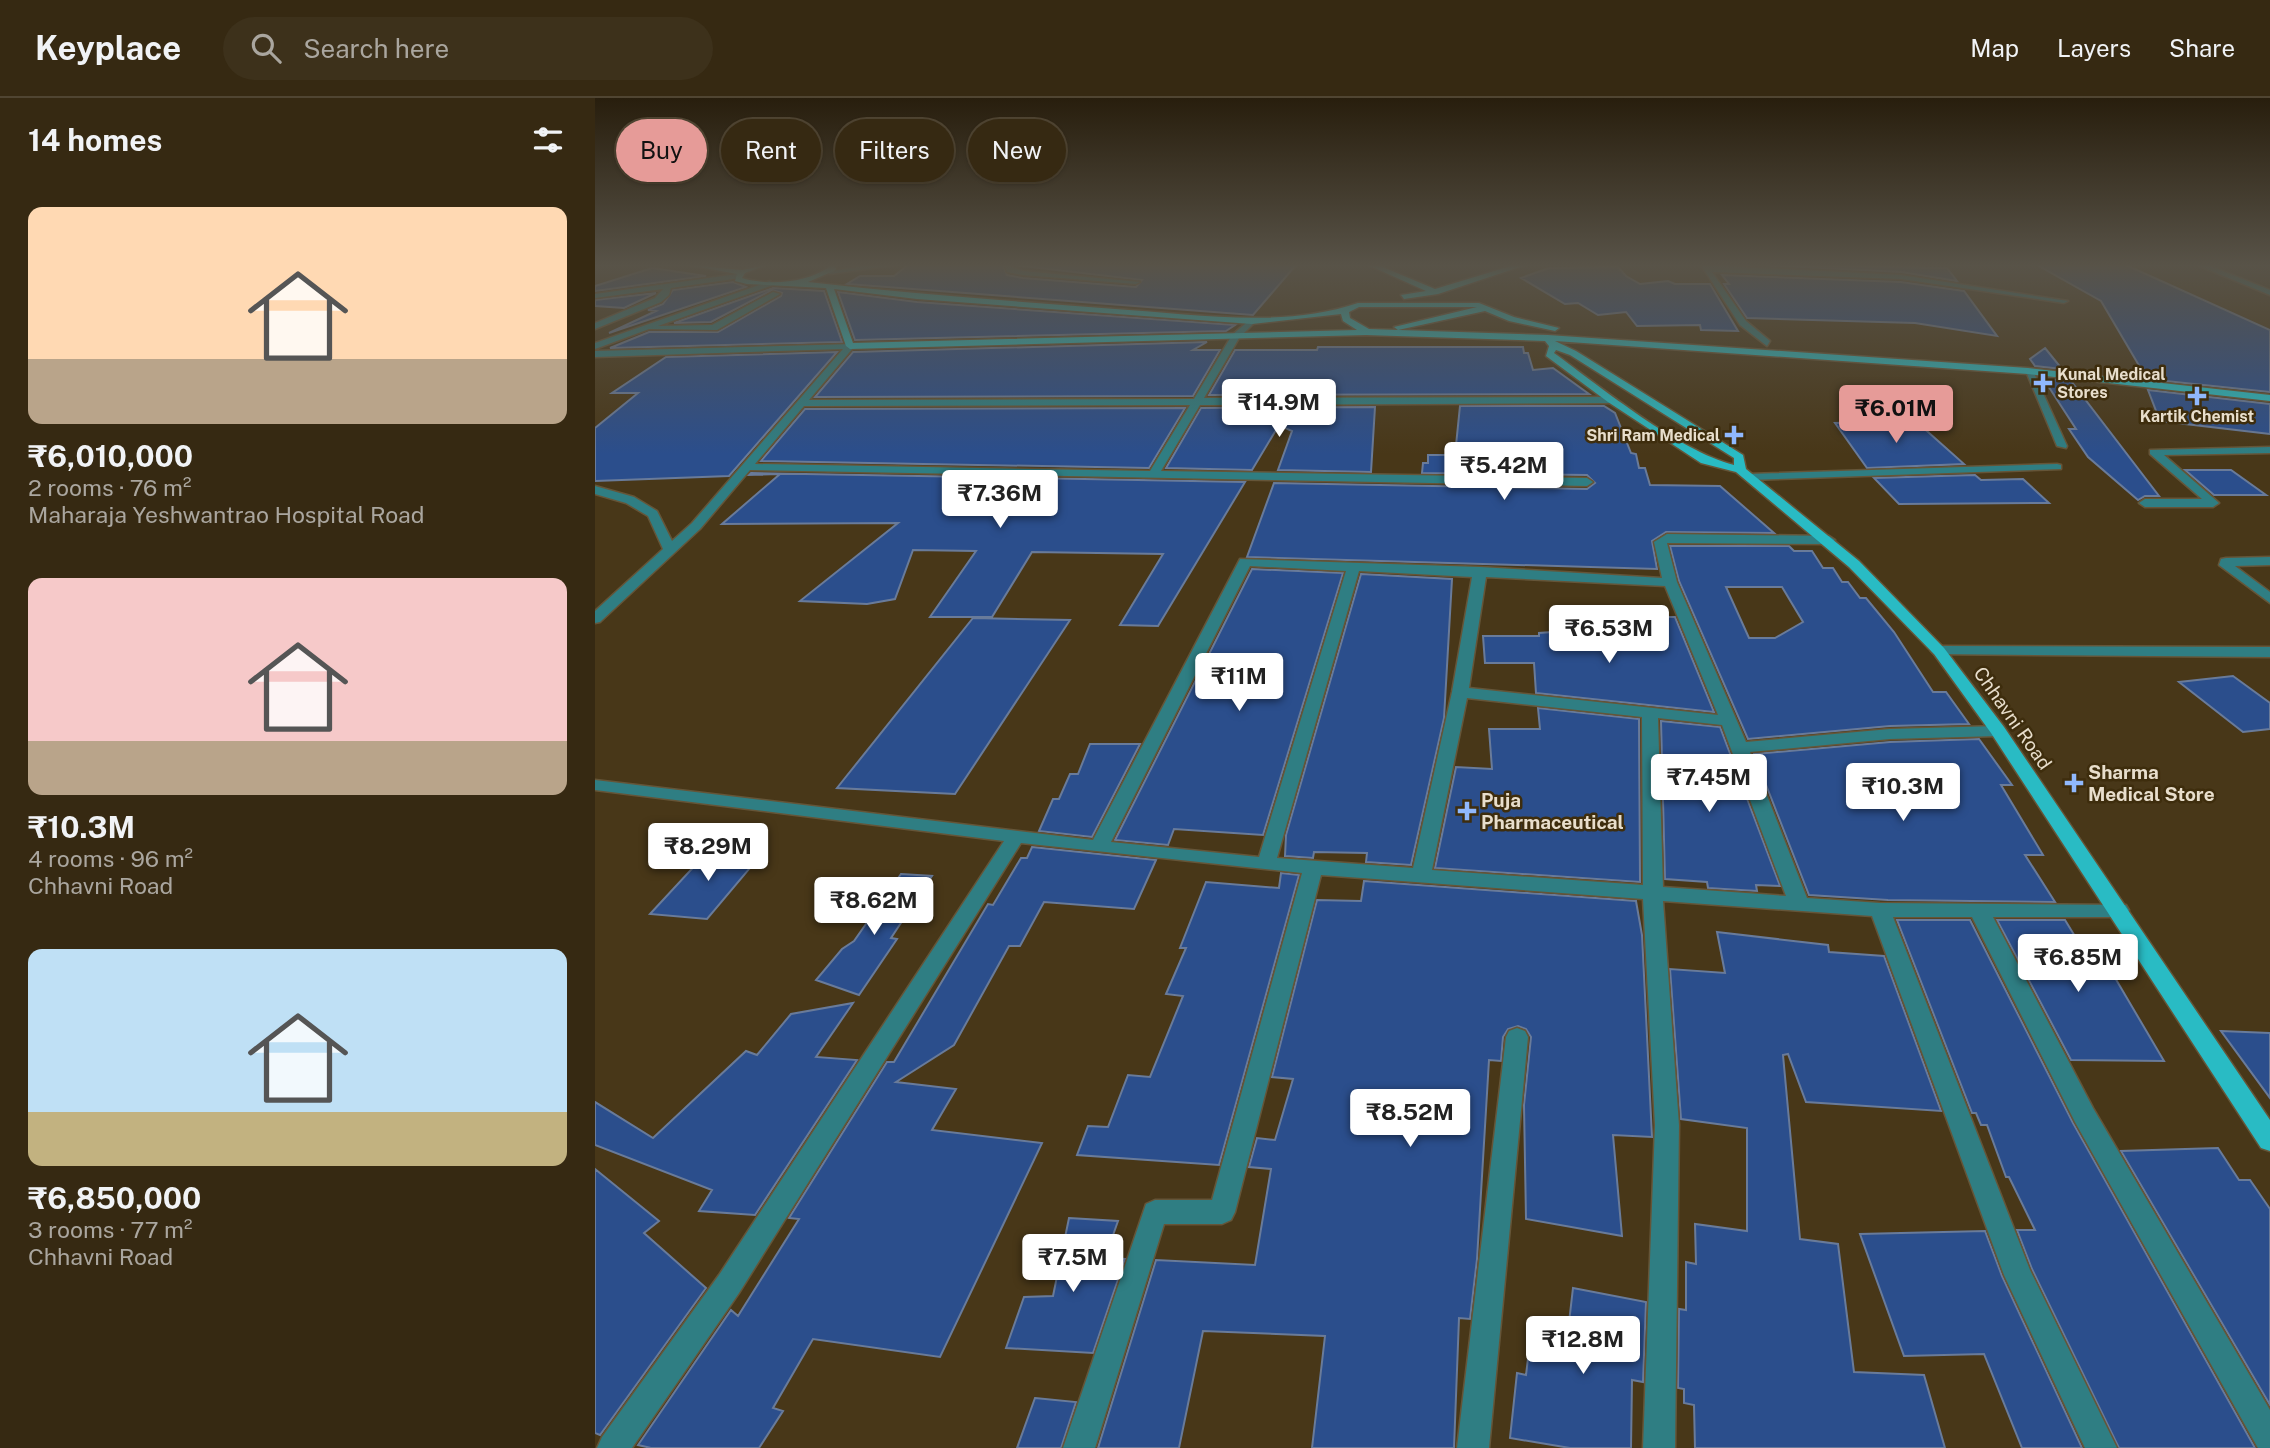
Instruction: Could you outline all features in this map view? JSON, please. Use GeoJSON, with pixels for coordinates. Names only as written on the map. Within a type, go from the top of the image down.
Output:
{"type":"FeatureCollection","features":[{"type":"Feature","properties":{"kind":"main road"},"geometry":{"type":"LineString","coordinates":[[844,328],[850,346],[1366,332],[2028,371],[2270,398]]}},
{"type":"Feature","properties":{"kind":"main road"},"geometry":{"type":"LineString","coordinates":[[1360,328],[1366,332],[1385,328]]}},
{"type":"Feature","properties":{"kind":"main road"},"geometry":{"type":"LineString","coordinates":[[1536,328],[1551,342],[1739,457],[1744,474]]}},
{"type":"Feature","properties":{"kind":"main road"},"geometry":{"type":"LineString","coordinates":[[1561,328],[2075,367],[2270,387]]}},
{"type":"Feature","properties":{"kind":"main road"},"geometry":{"type":"LineString","coordinates":[[1551,342],[1549,354],[1612,400],[1705,461],[1744,474]]}},
{"type":"Feature","properties":{"kind":"main road","name":"Chhavni Road"},"geometry":{"type":"LineString","coordinates":[[1744,474],[1829,540],[1939,651],[1998,732],[2119,910],[2270,1140]]}},
{"type":"Feature","properties":{"kind":"street"},"geometry":{"type":"LineString","coordinates":[[595,346],[643,329],[714,328]]}},
{"type":"Feature","properties":{"kind":"street"},"geometry":{"type":"LineString","coordinates":[[1155,472],[1234,337],[1244,328]]}},
{"type":"Feature","properties":{"kind":"street"},"geometry":{"type":"LineString","coordinates":[[1749,328],[1767,343]]}},
{"type":"Feature","properties":{"kind":"street"},"geometry":{"type":"LineString","coordinates":[[595,354],[850,346]]}},
{"type":"Feature","properties":{"kind":"street"},"geometry":{"type":"LineString","coordinates":[[595,619],[696,526],[850,346]]}},
{"type":"Feature","properties":{"kind":"street"},"geometry":{"type":"LineString","coordinates":[[2028,371],[2062,446]]}},
{"type":"Feature","properties":{"kind":"street"},"geometry":{"type":"LineString","coordinates":[[801,403],[1612,400]]}},
{"type":"Feature","properties":{"kind":"street"},"geometry":{"type":"LineString","coordinates":[[2145,503],[2213,503],[2154,452],[2270,450]]}},
{"type":"Feature","properties":{"kind":"street"},"geometry":{"type":"LineString","coordinates":[[746,467],[1155,472],[1587,482]]}},
{"type":"Feature","properties":{"kind":"street"},"geometry":{"type":"LineString","coordinates":[[1744,474],[2057,467]]}},
{"type":"Feature","properties":{"kind":"street"},"geometry":{"type":"LineString","coordinates":[[595,491],[630,500],[653,513],[670,549]]}},
{"type":"Feature","properties":{"kind":"street"},"geometry":{"type":"LineString","coordinates":[[1799,904],[1740,748],[1670,582],[1660,542],[1667,538],[1829,540]]}},
{"type":"Feature","properties":{"kind":"street"},"geometry":{"type":"LineString","coordinates":[[2270,561],[2226,562],[2226,565],[2270,600]]}},
{"type":"Feature","properties":{"kind":"street"},"geometry":{"type":"LineString","coordinates":[[1098,847],[1245,562],[1670,582]]}},
{"type":"Feature","properties":{"kind":"street"},"geometry":{"type":"LineString","coordinates":[[1266,864],[1354,566]]}},
{"type":"Feature","properties":{"kind":"street"},"geometry":{"type":"LineString","coordinates":[[1421,876],[1460,692],[1480,571]]}},
{"type":"Feature","properties":{"kind":"street"},"geometry":{"type":"LineString","coordinates":[[1939,651],[2270,652]]}},
{"type":"Feature","properties":{"kind":"street"},"geometry":{"type":"LineString","coordinates":[[1460,692],[1728,721]]}},
{"type":"Feature","properties":{"kind":"street"},"geometry":{"type":"LineString","coordinates":[[1650,712],[1653,893],[1667,1125],[1659,1448]]}},
{"type":"Feature","properties":{"kind":"street"},"geometry":{"type":"LineString","coordinates":[[1740,748],[1890,734],[1998,732]]}},
{"type":"Feature","properties":{"kind":"street"},"geometry":{"type":"LineString","coordinates":[[595,785],[1098,847],[1266,864],[1880,910],[2119,910]]}},
{"type":"Feature","properties":{"kind":"street"},"geometry":{"type":"LineString","coordinates":[[613,1448],[737,1273],[1016,837]]}},
{"type":"Feature","properties":{"kind":"street"},"geometry":{"type":"LineString","coordinates":[[1079,1448],[1155,1212],[1223,1212],[1313,867]]}},
{"type":"Feature","properties":{"kind":"street"},"geometry":{"type":"LineString","coordinates":[[1880,910],[2018,1275],[2101,1448]]}},
{"type":"Feature","properties":{"kind":"street"},"geometry":{"type":"LineString","coordinates":[[1980,912],[2084,1115],[2270,1439]]}},
{"type":"Feature","properties":{"kind":"street"},"geometry":{"type":"LineString","coordinates":[[1473,1448],[1517,1037]]}},
{"type":"Feature","properties":{"kind":"building"},"geometry":{"type":"Polygon","coordinates":[[[725,328],[837,328],[842,342],[610,348],[649,332],[718,332],[725,328]]]}},
{"type":"Feature","properties":{"kind":"building"},"geometry":{"type":"Polygon","coordinates":[[[851,328],[1230,328],[1226,331],[855,340],[851,328]]]}},
{"type":"Feature","properties":{"kind":"building"},"geometry":{"type":"Polygon","coordinates":[[[1736,328],[1738,331],[1701,330],[1736,328]]]}},
{"type":"Feature","properties":{"kind":"building"},"geometry":{"type":"Polygon","coordinates":[[[1947,328],[1991,328],[1997,336],[1947,328]]]}},
{"type":"Feature","properties":{"kind":"building"},"geometry":{"type":"Polygon","coordinates":[[[2117,328],[2270,330],[2270,392],[2147,379],[2117,328]]]}},
{"type":"Feature","properties":{"kind":"building"},"geometry":{"type":"Polygon","coordinates":[[[1207,342],[1193,350],[1220,350],[1193,396],[815,397],[853,352],[1207,342]]]}},
{"type":"Feature","properties":{"kind":"building"},"geometry":{"type":"Polygon","coordinates":[[[1318,347],[1523,347],[1524,353],[1528,353],[1533,370],[1553,368],[1589,394],[1209,395],[1235,350],[1317,350],[1318,347]]]}},
{"type":"Feature","properties":{"kind":"building"},"geometry":{"type":"Polygon","coordinates":[[[2045,348],[2062,369],[2035,366],[2030,359],[2045,348]]]}},
{"type":"Feature","properties":{"kind":"building"},"geometry":{"type":"Polygon","coordinates":[[[837,352],[729,476],[595,481],[595,428],[638,393],[612,393],[666,357],[837,352]]]}},
{"type":"Feature","properties":{"kind":"building"},"geometry":{"type":"Polygon","coordinates":[[[2043,378],[2071,381],[2159,496],[2145,496],[2138,500],[2088,457],[2069,429],[2076,429],[2043,378]]]}},
{"type":"Feature","properties":{"kind":"building"},"geometry":{"type":"Polygon","coordinates":[[[2148,390],[2270,404],[2270,434],[2160,421],[2148,390]]]}},
{"type":"Feature","properties":{"kind":"building"},"geometry":{"type":"Polygon","coordinates":[[[1460,406],[1604,406],[1615,413],[1631,453],[1636,454],[1639,468],[1645,468],[1650,485],[1720,486],[1774,533],[1666,532],[1652,541],[1657,569],[1247,557],[1274,483],[1587,489],[1595,483],[1587,475],[1422,473],[1423,463],[1428,463],[1428,455],[1455,455],[1460,406]]]}},
{"type":"Feature","properties":{"kind":"building"},"geometry":{"type":"Polygon","coordinates":[[[1375,407],[1371,472],[1278,470],[1292,431],[1279,425],[1252,470],[1166,468],[1201,408],[1375,407]]]}},
{"type":"Feature","properties":{"kind":"building"},"geometry":{"type":"Polygon","coordinates":[[[1185,408],[1149,468],[761,461],[805,409],[1185,408]]]}},
{"type":"Feature","properties":{"kind":"building"},"geometry":{"type":"Polygon","coordinates":[[[1908,421],[1919,424],[1964,464],[1867,468],[1835,423],[1908,421]]]}},
{"type":"Feature","properties":{"kind":"building"},"geometry":{"type":"Polygon","coordinates":[[[2185,470],[2231,470],[2266,495],[2214,495],[2185,470]]]}},
{"type":"Feature","properties":{"kind":"building"},"geometry":{"type":"Polygon","coordinates":[[[751,473],[1245,482],[1158,626],[1120,625],[1163,554],[1032,552],[992,617],[930,617],[976,551],[913,550],[895,599],[867,604],[800,601],[898,523],[722,524],[780,474],[749,475],[751,473]]]}},
{"type":"Feature","properties":{"kind":"building"},"geometry":{"type":"Polygon","coordinates":[[[1975,475],[1981,480],[2023,479],[2049,503],[1899,504],[1874,478],[1975,475]]]}},
{"type":"Feature","properties":{"kind":"building"},"geometry":{"type":"Polygon","coordinates":[[[1670,546],[1789,546],[1794,551],[1812,551],[1823,568],[1833,568],[1842,582],[1848,582],[1860,598],[1866,598],[1894,632],[1933,692],[1946,692],[1969,724],[1890,726],[1748,739],[1679,581],[1670,546]],[[1726,587],[1749,638],[1775,638],[1803,622],[1782,587],[1726,587]]]}},
{"type":"Feature","properties":{"kind":"building"},"geometry":{"type":"Polygon","coordinates":[[[1252,569],[1343,573],[1263,835],[1174,829],[1168,845],[1115,840],[1252,569]]]}},
{"type":"Feature","properties":{"kind":"building"},"geometry":{"type":"Polygon","coordinates":[[[1361,574],[1452,579],[1444,718],[1411,865],[1366,862],[1367,853],[1314,852],[1313,858],[1285,856],[1286,835],[1361,574]]]}},
{"type":"Feature","properties":{"kind":"building"},"geometry":{"type":"Polygon","coordinates":[[[1662,617],[1675,617],[1714,712],[1536,693],[1534,663],[1485,663],[1483,636],[1539,636],[1539,633],[1580,630],[1666,630],[1662,617]]]}},
{"type":"Feature","properties":{"kind":"building"},"geometry":{"type":"Polygon","coordinates":[[[973,618],[1070,620],[955,794],[837,788],[973,618]]]}},
{"type":"Feature","properties":{"kind":"building"},"geometry":{"type":"Polygon","coordinates":[[[2233,676],[2270,703],[2270,729],[2243,732],[2179,682],[2233,676]]]}},
{"type":"Feature","properties":{"kind":"building"},"geometry":{"type":"Polygon","coordinates":[[[1538,708],[1639,719],[1640,882],[1435,868],[1456,767],[1492,769],[1489,729],[1540,729],[1538,708]]]}},
{"type":"Feature","properties":{"kind":"building"},"geometry":{"type":"Polygon","coordinates":[[[1661,721],[1720,727],[1780,886],[1756,885],[1757,891],[1708,888],[1707,882],[1665,879],[1661,721]]]}},
{"type":"Feature","properties":{"kind":"building"},"geometry":{"type":"Polygon","coordinates":[[[1979,739],[2012,785],[2001,785],[2043,855],[2025,855],[2055,902],[1888,900],[1809,895],[1754,754],[1890,742],[1979,739]]]}},
{"type":"Feature","properties":{"kind":"building"},"geometry":{"type":"Polygon","coordinates":[[[1090,744],[1140,744],[1092,837],[1039,831],[1053,799],[1059,799],[1070,774],[1078,774],[1090,744]]]}},
{"type":"Feature","properties":{"kind":"building"},"geometry":{"type":"Polygon","coordinates":[[[713,846],[765,850],[707,919],[650,914],[713,846]]]}},
{"type":"Feature","properties":{"kind":"building"},"geometry":{"type":"Polygon","coordinates":[[[1032,847],[1156,860],[1134,909],[1044,902],[1020,946],[1009,946],[954,1045],[896,1082],[956,1089],[932,1130],[1042,1143],[940,1357],[813,1339],[773,1408],[783,1411],[759,1448],[651,1448],[638,1445],[731,1310],[738,1316],[799,1219],[789,1218],[887,1062],[894,1062],[988,904],[993,905],[1021,858],[1027,858],[1032,847]]]}},
{"type":"Feature","properties":{"kind":"building"},"geometry":{"type":"Polygon","coordinates":[[[1281,873],[1299,875],[1219,1165],[1077,1155],[1088,1126],[1108,1127],[1128,1075],[1150,1077],[1183,996],[1166,994],[1186,948],[1180,948],[1206,882],[1279,888],[1281,873]]]}},
{"type":"Feature","properties":{"kind":"building"},"geometry":{"type":"Polygon","coordinates":[[[901,874],[932,876],[891,938],[897,939],[859,995],[816,980],[842,949],[854,941],[901,874]]]}},
{"type":"Feature","properties":{"kind":"building"},"geometry":{"type":"Polygon","coordinates":[[[1364,881],[1636,901],[1642,935],[1652,1137],[1613,1135],[1622,1236],[1526,1219],[1524,1105],[1531,1037],[1526,1029],[1518,1026],[1508,1029],[1503,1037],[1501,1061],[1489,1060],[1477,1259],[1470,1319],[1459,1318],[1454,1448],[1312,1448],[1325,1336],[1203,1331],[1179,1448],[1098,1448],[1156,1260],[1255,1265],[1271,1169],[1249,1167],[1257,1138],[1275,1140],[1293,1079],[1272,1077],[1317,900],[1361,901],[1364,881]]]}},
{"type":"Feature","properties":{"kind":"building"},"geometry":{"type":"Polygon","coordinates":[[[1897,920],[1970,920],[2073,1123],[2255,1448],[2119,1448],[2032,1269],[2017,1230],[2035,1230],[2009,1177],[2006,1177],[1987,1125],[1981,1125],[1976,1113],[1972,1113],[1897,920]]]}},
{"type":"Feature","properties":{"kind":"building"},"geometry":{"type":"Polygon","coordinates":[[[1997,920],[2065,920],[2095,969],[2111,971],[2164,1061],[2071,1060],[1997,920]]]}},
{"type":"Feature","properties":{"kind":"building"},"geometry":{"type":"Polygon","coordinates":[[[1717,932],[1828,945],[1829,952],[1884,956],[1941,1111],[1806,1102],[1788,1054],[1783,1055],[1800,1239],[1838,1244],[1854,1372],[1924,1375],[1945,1448],[1695,1448],[1694,1405],[1684,1403],[1684,1389],[1678,1388],[1679,1309],[1686,1310],[1686,1262],[1696,1264],[1695,1224],[1747,1231],[1747,1128],[1681,1119],[1670,969],[1725,973],[1717,932]]]}},
{"type":"Feature","properties":{"kind":"building"},"geometry":{"type":"Polygon","coordinates":[[[853,1003],[816,1057],[857,1060],[755,1215],[699,1211],[712,1190],[595,1145],[595,1102],[653,1138],[746,1051],[757,1055],[791,1014],[853,1003]]]}},
{"type":"Feature","properties":{"kind":"building"},"geometry":{"type":"Polygon","coordinates":[[[2221,1031],[2270,1033],[2270,1098],[2221,1031]]]}},
{"type":"Feature","properties":{"kind":"building"},"geometry":{"type":"Polygon","coordinates":[[[2218,1148],[2239,1180],[2250,1180],[2270,1209],[2270,1405],[2121,1151],[2218,1148]]]}},
{"type":"Feature","properties":{"kind":"building"},"geometry":{"type":"Polygon","coordinates":[[[595,1169],[659,1221],[644,1233],[706,1288],[600,1435],[595,1433],[595,1169]]]}},
{"type":"Feature","properties":{"kind":"building"},"geometry":{"type":"Polygon","coordinates":[[[1069,1218],[1118,1221],[1105,1258],[1125,1259],[1093,1353],[1006,1348],[1024,1297],[1053,1296],[1069,1218]]]}},
{"type":"Feature","properties":{"kind":"building"},"geometry":{"type":"Polygon","coordinates":[[[1985,1231],[2002,1276],[2082,1448],[2022,1448],[1984,1354],[1904,1356],[1860,1234],[1985,1231]]]}},
{"type":"Feature","properties":{"kind":"building"},"geometry":{"type":"Polygon","coordinates":[[[1573,1288],[1646,1302],[1643,1382],[1632,1380],[1631,1448],[1570,1448],[1510,1438],[1517,1373],[1526,1375],[1532,1325],[1568,1331],[1573,1288]]]}},
{"type":"Feature","properties":{"kind":"building"},"geometry":{"type":"Polygon","coordinates":[[[1035,1398],[1076,1402],[1061,1448],[1017,1448],[1035,1398]]]}},
{"type":"Feature","properties":{"kind":"place","name":"Kunal Medical Stores"},"geometry":{"type":"Point","coordinates":[2043,383]}},
{"type":"Feature","properties":{"kind":"place","name":"Kartik Chemist"},"geometry":{"type":"Point","coordinates":[2197,396]}},
{"type":"Feature","properties":{"kind":"place","name":"Shri Ram Medical"},"geometry":{"type":"Point","coordinates":[1734,435]}},
{"type":"Feature","properties":{"kind":"place","name":"Sharma Medical Store"},"geometry":{"type":"Point","coordinates":[2074,783]}},
{"type":"Feature","properties":{"kind":"place","name":"Puja Pharmaceutical"},"geometry":{"type":"Point","coordinates":[1467,811]}}]}
